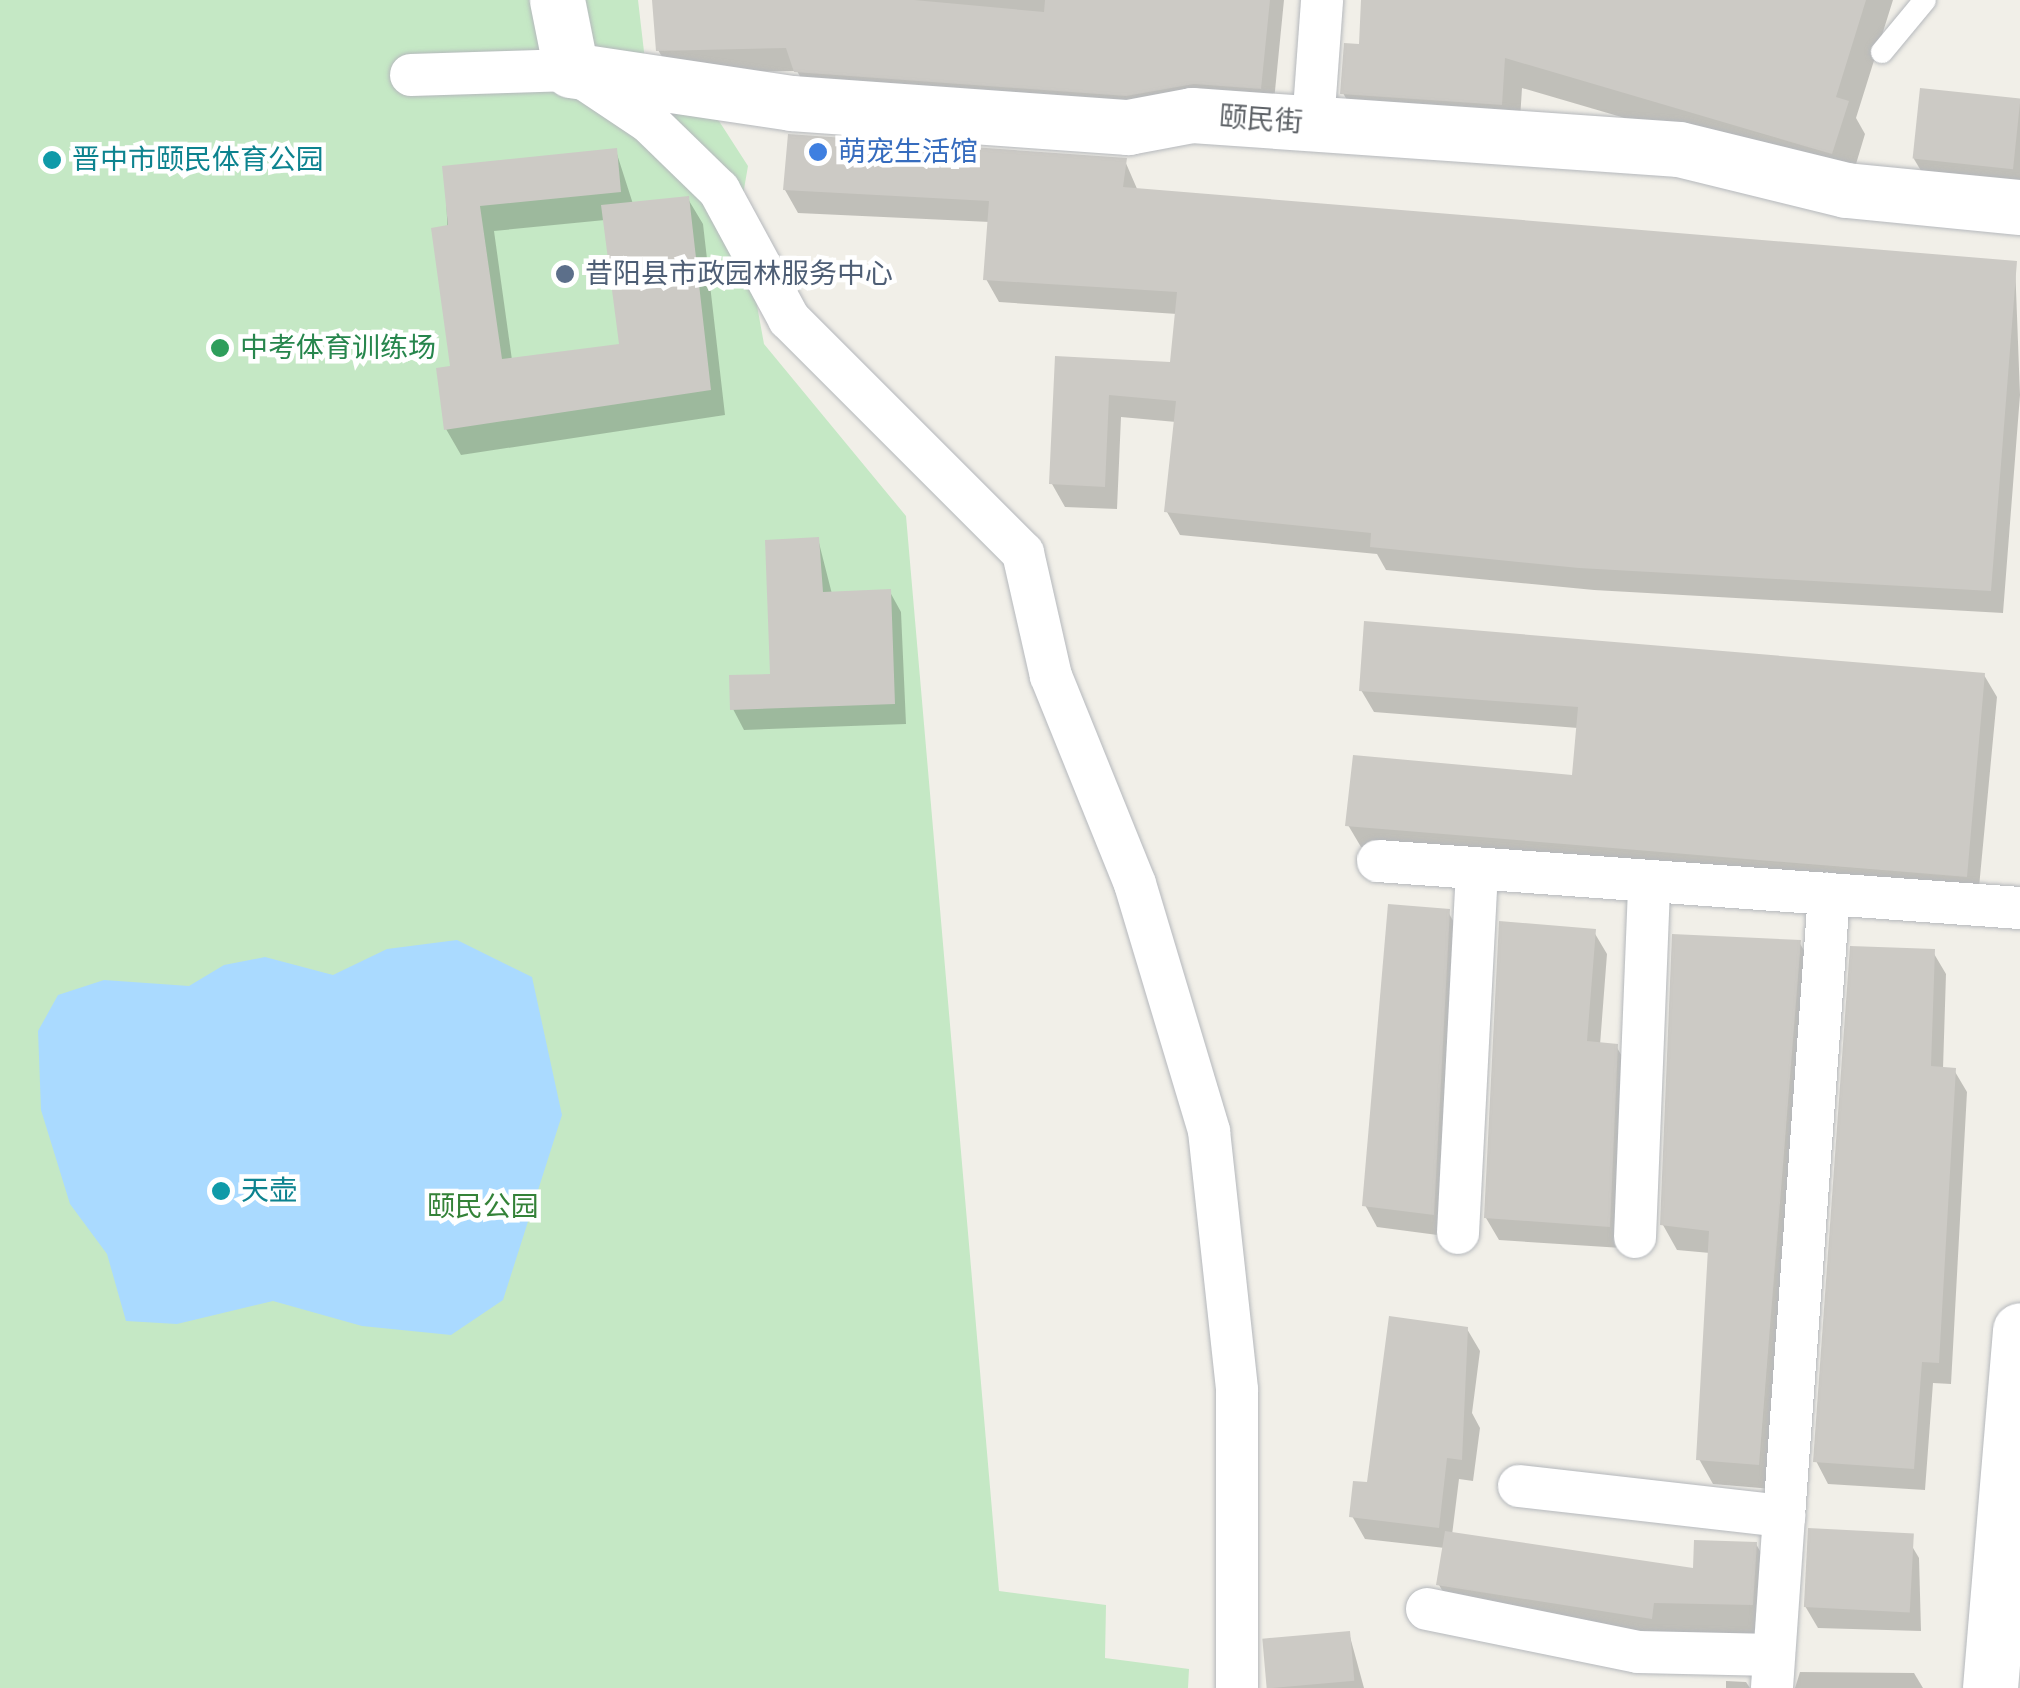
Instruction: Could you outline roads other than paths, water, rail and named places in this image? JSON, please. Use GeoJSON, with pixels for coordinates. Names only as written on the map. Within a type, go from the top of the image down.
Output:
{"type":"FeatureCollection","features":[{"type":"Feature","properties":{"kind":"street"},"geometry":{"type":"LineString","coordinates":[[557,0],[572,70]]}},
{"type":"Feature","properties":{"kind":"street"},"geometry":{"type":"LineString","coordinates":[[1313,124],[1322,0]]}},
{"type":"Feature","properties":{"kind":"street"},"geometry":{"type":"LineString","coordinates":[[411,75],[572,70],[649,122],[719,190],[789,319],[1023,554],[1051,676],[1135,884],[1209,1131],[1238,1390],[1238,1688]]}},
{"type":"Feature","properties":{"kind":"street","name":"颐民街"},"geometry":{"type":"LineString","coordinates":[[572,70],[792,103],[1128,127],[1192,115],[1679,149],[1846,190],[2020,207]]}},
{"type":"Feature","properties":{"kind":"street"},"geometry":{"type":"LineString","coordinates":[[1378,862],[2020,908]]}},
{"type":"Feature","properties":{"kind":"street"},"geometry":{"type":"LineString","coordinates":[[1458,1233],[1477,868]]}},
{"type":"Feature","properties":{"kind":"street"},"geometry":{"type":"LineString","coordinates":[[1635,1237],[1648,881]]}},
{"type":"Feature","properties":{"kind":"street"},"geometry":{"type":"LineString","coordinates":[[1427,1609],[1638,1652],[1773,1671],[1829,894]]}},
{"type":"Feature","properties":{"kind":"street"},"geometry":{"type":"LineString","coordinates":[[1990,1688],[2020,1330]]}},
{"type":"Feature","properties":{"kind":"street"},"geometry":{"type":"LineString","coordinates":[[1518,1486],[1784,1516]]}},
{"type":"Feature","properties":{"kind":"lane"},"geometry":{"type":"LineString","coordinates":[[1882,52],[1924,0]]}},
{"type":"Feature","properties":{"kind":"water"},"geometry":{"type":"Polygon","coordinates":[[[457,940],[532,977],[562,1115],[503,1300],[451,1335],[362,1326],[273,1301],[177,1324],[126,1321],[107,1254],[70,1204],[41,1110],[38,1031],[58,995],[104,980],[189,986],[224,965],[265,957],[333,975],[387,949],[457,940]]]}},
{"type":"Feature","properties":{"kind":"place","name":"萌宠生活馆"},"geometry":{"type":"Point","coordinates":[818,152]}},
{"type":"Feature","properties":{"kind":"place","name":"晋中市颐民体育公园"},"geometry":{"type":"Point","coordinates":[52,160]}},
{"type":"Feature","properties":{"kind":"place","name":"昔阳县市政园林服务中心"},"geometry":{"type":"Point","coordinates":[565,274]}},
{"type":"Feature","properties":{"kind":"place","name":"中考体育训练场"},"geometry":{"type":"Point","coordinates":[220,348]}},
{"type":"Feature","properties":{"kind":"place","name":"天壶"},"geometry":{"type":"Point","coordinates":[221,1191]}},
{"type":"Feature","properties":{"kind":"park label","name":"颐民公园"},"geometry":{"type":"Point","coordinates":[483,1207]}}]}
